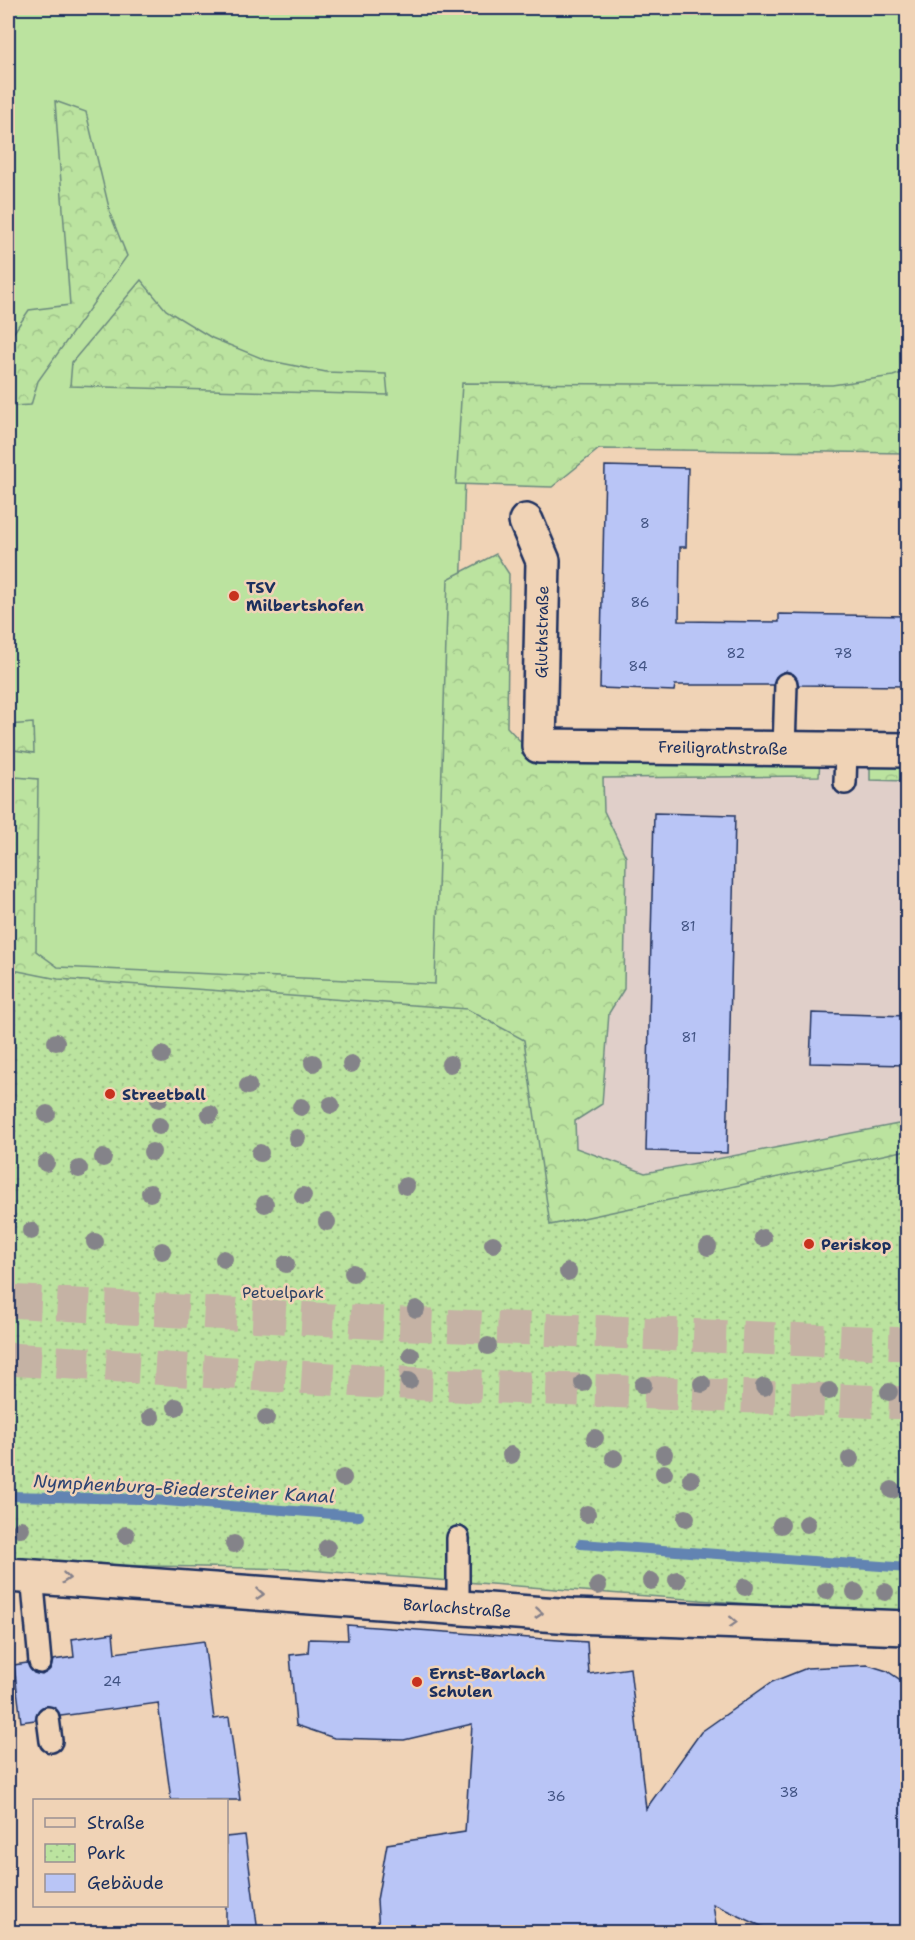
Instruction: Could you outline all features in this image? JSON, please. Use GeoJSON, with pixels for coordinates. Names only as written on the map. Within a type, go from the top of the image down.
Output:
{"type":"FeatureCollection","features":[{"type":"Feature","properties":{"kind":"street","name":"Gluthstraße"},"geometry":{"type":"LineString","coordinates":[[526,522],[543,561],[539,746]]}},
{"type":"Feature","properties":{"kind":"street","name":"Freiligrathstraße"},"geometry":{"type":"LineString","coordinates":[[539,746],[908,750]]}},
{"type":"Feature","properties":{"kind":"street","name":"Barlachstraße"},"geometry":{"type":"LineString","coordinates":[[20,1575],[572,1616],[908,1628]]}},
{"type":"Feature","properties":{"kind":"lane"},"geometry":{"type":"LineString","coordinates":[[784,749],[786,684]]}},
{"type":"Feature","properties":{"kind":"lane"},"geometry":{"type":"LineString","coordinates":[[845,783],[846,750]]}},
{"type":"Feature","properties":{"kind":"lane"},"geometry":{"type":"LineString","coordinates":[[458,1538],[458,1608]]}},
{"type":"Feature","properties":{"kind":"lane"},"geometry":{"type":"LineString","coordinates":[[20,1575],[40,1662]]}},
{"type":"Feature","properties":{"kind":"lane"},"geometry":{"type":"LineString","coordinates":[[48,1718],[51,1741]]}},
{"type":"Feature","properties":{"kind":"shaded area"},"geometry":{"type":"Polygon","coordinates":[[[572,746],[907,751],[907,1150],[550,1225],[572,746]]]}},
{"type":"Feature","properties":{"kind":"green space","name":"TSV Milbertshofen"},"geometry":{"type":"Polygon","coordinates":[[[8,8],[907,8],[907,446],[466,444],[456,746],[467,1009],[8,969],[8,8]]]}},
{"type":"Feature","properties":{"kind":"green space"},"geometry":{"type":"Polygon","coordinates":[[[55,101],[86,112],[111,216],[127,256],[38,381],[31,405],[12,406],[8,341],[29,310],[70,305],[55,101]]]}},
{"type":"Feature","properties":{"kind":"green space"},"geometry":{"type":"Polygon","coordinates":[[[141,280],[166,310],[212,338],[266,360],[326,372],[386,374],[388,395],[70,386],[72,362],[141,280]]]}},
{"type":"Feature","properties":{"kind":"green space"},"geometry":{"type":"Polygon","coordinates":[[[907,371],[907,453],[599,449],[552,487],[456,484],[462,383],[832,385],[893,376],[907,371]]]}},
{"type":"Feature","properties":{"kind":"green space"},"geometry":{"type":"Polygon","coordinates":[[[496,554],[509,574],[507,727],[521,742],[555,757],[820,758],[819,776],[603,778],[604,811],[626,857],[624,989],[609,1013],[602,1104],[575,1121],[576,1148],[645,1173],[898,1124],[907,1128],[907,1189],[543,1257],[8,990],[8,844],[16,777],[38,779],[36,951],[58,967],[435,984],[448,579],[496,554]]]}},
{"type":"Feature","properties":{"kind":"green space"},"geometry":{"type":"Polygon","coordinates":[[[33,723],[34,753],[8,749],[8,725],[33,723]]]}},
{"type":"Feature","properties":{"kind":"green space"},"geometry":{"type":"Polygon","coordinates":[[[870,761],[907,761],[907,781],[870,780],[870,761]]]}},
{"type":"Feature","properties":{"kind":"green space","name":"Petuelpark"},"geometry":{"type":"Polygon","coordinates":[[[8,969],[58,979],[467,1009],[524,1040],[550,1225],[907,1150],[907,1616],[294,1569],[8,1563],[8,969]]]}},
{"type":"Feature","properties":{"kind":"building"},"geometry":{"type":"Polygon","coordinates":[[[605,466],[688,468],[686,547],[680,547],[679,621],[779,622],[779,614],[908,616],[908,686],[799,685],[793,674],[786,671],[776,677],[773,685],[675,685],[674,691],[600,688],[605,466]]]}},
{"type":"Feature","properties":{"kind":"building"},"geometry":{"type":"Polygon","coordinates":[[[654,813],[735,815],[727,1153],[646,1151],[654,813]]]}},
{"type":"Feature","properties":{"kind":"building"},"geometry":{"type":"Polygon","coordinates":[[[812,1013],[908,1016],[908,1065],[810,1063],[812,1013]]]}},
{"type":"Feature","properties":{"kind":"building"},"geometry":{"type":"Polygon","coordinates":[[[347,1625],[587,1642],[589,1674],[630,1668],[646,1809],[701,1732],[772,1682],[807,1668],[868,1665],[887,1671],[908,1685],[908,1932],[774,1932],[713,1904],[717,1932],[379,1932],[377,1900],[387,1844],[465,1832],[472,1724],[404,1740],[334,1738],[296,1725],[290,1655],[308,1653],[309,1639],[348,1640],[347,1625]]]}},
{"type":"Feature","properties":{"kind":"building"},"geometry":{"type":"Polygon","coordinates":[[[113,1633],[115,1653],[204,1641],[214,1719],[229,1717],[240,1800],[171,1799],[158,1703],[61,1716],[53,1707],[46,1706],[37,1713],[35,1720],[21,1722],[14,1665],[27,1663],[34,1673],[42,1675],[51,1668],[53,1660],[74,1657],[72,1639],[113,1633]]]}},
{"type":"Feature","properties":{"kind":"building"},"geometry":{"type":"Polygon","coordinates":[[[245,1835],[258,1932],[226,1932],[228,1837],[245,1835]]]}},
{"type":"Feature","properties":{"kind":"waterway","name":"Nymphenburg-Biedersteiner Kanal"},"geometry":{"type":"LineString","coordinates":[[8,1496],[140,1499],[359,1516]]}},
{"type":"Feature","properties":{"kind":"waterway","name":"Nymphenburg-Biedersteiner Kanal"},"geometry":{"type":"LineString","coordinates":[[581,1544],[908,1568]]}},
{"type":"Feature","properties":{"kind":"tunnel"},"geometry":{"type":"LineString","coordinates":[[8,1301],[384,1323],[908,1344]]}},
{"type":"Feature","properties":{"kind":"tunnel"},"geometry":{"type":"LineString","coordinates":[[8,1359],[378,1382],[908,1403]]}},
{"type":"Feature","properties":{"kind":"place","name":"TSV Milbertshofen"},"geometry":{"type":"Point","coordinates":[234,596]}},
{"type":"Feature","properties":{"kind":"place","name":"Streetball"},"geometry":{"type":"Point","coordinates":[110,1094]}},
{"type":"Feature","properties":{"kind":"place","name":"Periskop"},"geometry":{"type":"Point","coordinates":[809,1244]}},
{"type":"Feature","properties":{"kind":"place","name":"Ernst-Barlach Schulen"},"geometry":{"type":"Point","coordinates":[417,1682]}}]}
